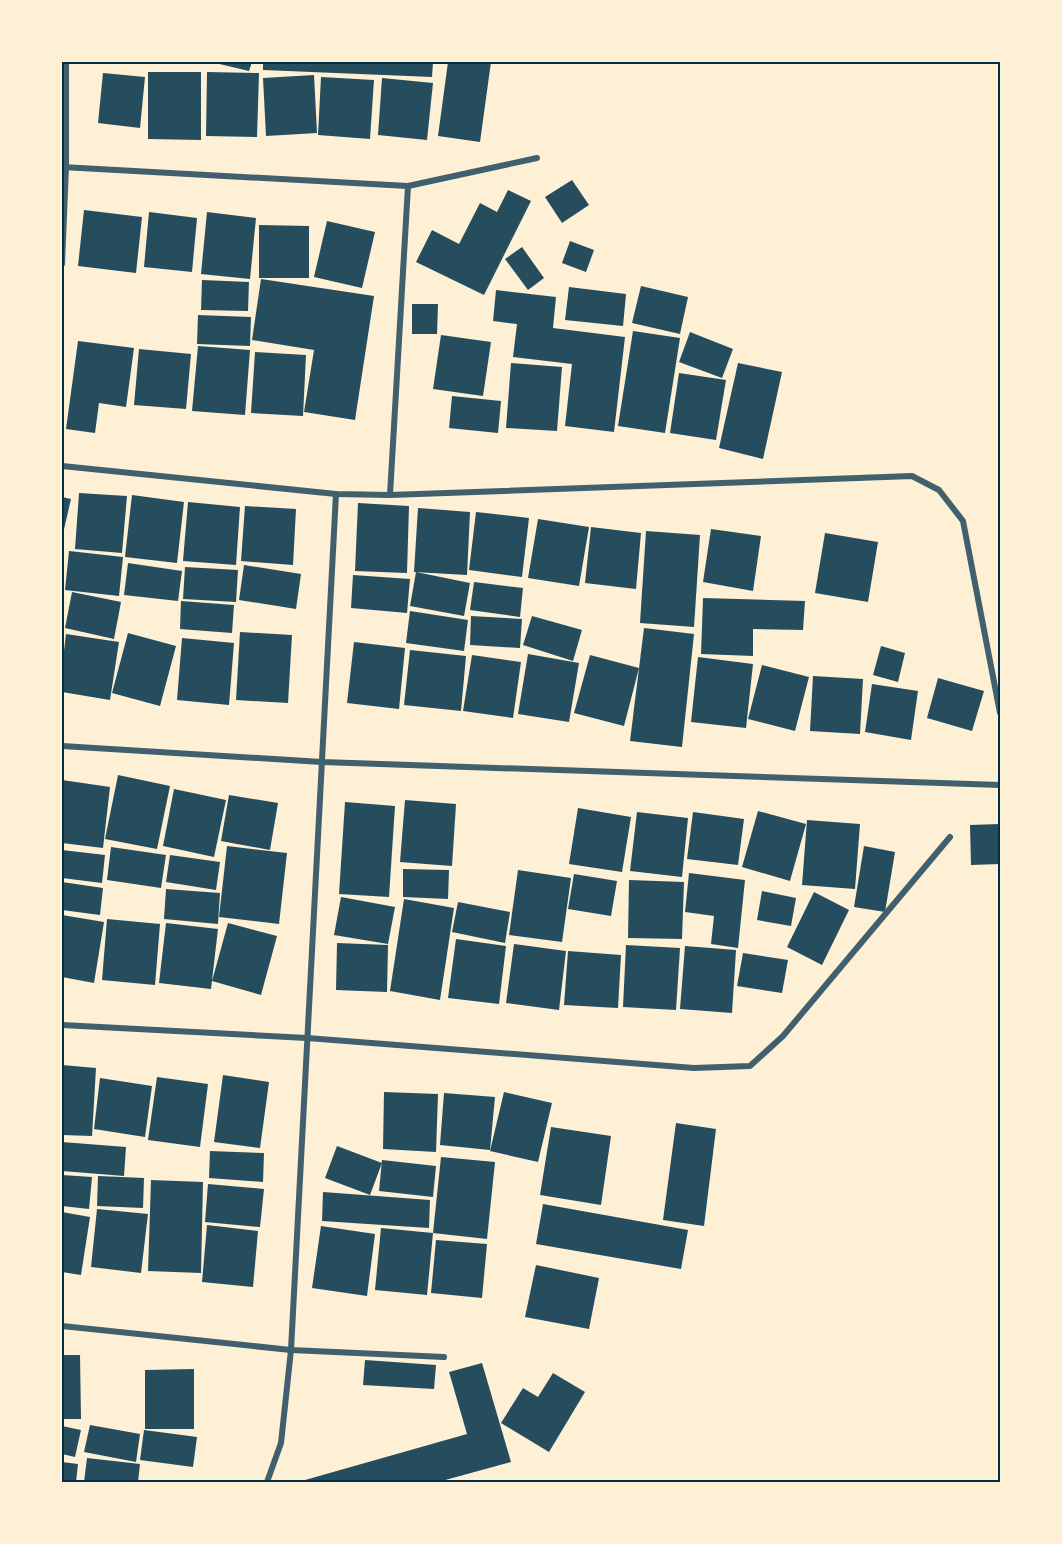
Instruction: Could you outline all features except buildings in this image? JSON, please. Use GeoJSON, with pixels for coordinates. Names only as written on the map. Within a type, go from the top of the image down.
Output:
{"type":"FeatureCollection","features":[{"type":"Feature","properties":{"kind":"street"},"geometry":{"type":"LineString","coordinates":[[62,264],[66,62]]}},
{"type":"Feature","properties":{"kind":"street"},"geometry":{"type":"LineString","coordinates":[[64,167],[408,186],[537,158]]}},
{"type":"Feature","properties":{"kind":"street"},"geometry":{"type":"LineString","coordinates":[[390,495],[408,186]]}},
{"type":"Feature","properties":{"kind":"street"},"geometry":{"type":"LineString","coordinates":[[62,466],[336,494],[390,495],[912,476],[939,490],[963,520],[1000,713]]}},
{"type":"Feature","properties":{"kind":"street"},"geometry":{"type":"LineString","coordinates":[[267,1482],[281,1443],[291,1350],[336,494]]}},
{"type":"Feature","properties":{"kind":"street"},"geometry":{"type":"LineString","coordinates":[[62,746],[322,762],[1000,785]]}},
{"type":"Feature","properties":{"kind":"street"},"geometry":{"type":"LineString","coordinates":[[62,1025],[307,1038],[694,1068],[750,1066],[783,1036],[950,837]]}},
{"type":"Feature","properties":{"kind":"street"},"geometry":{"type":"LineString","coordinates":[[62,1326],[291,1350],[444,1357]]}}]}
